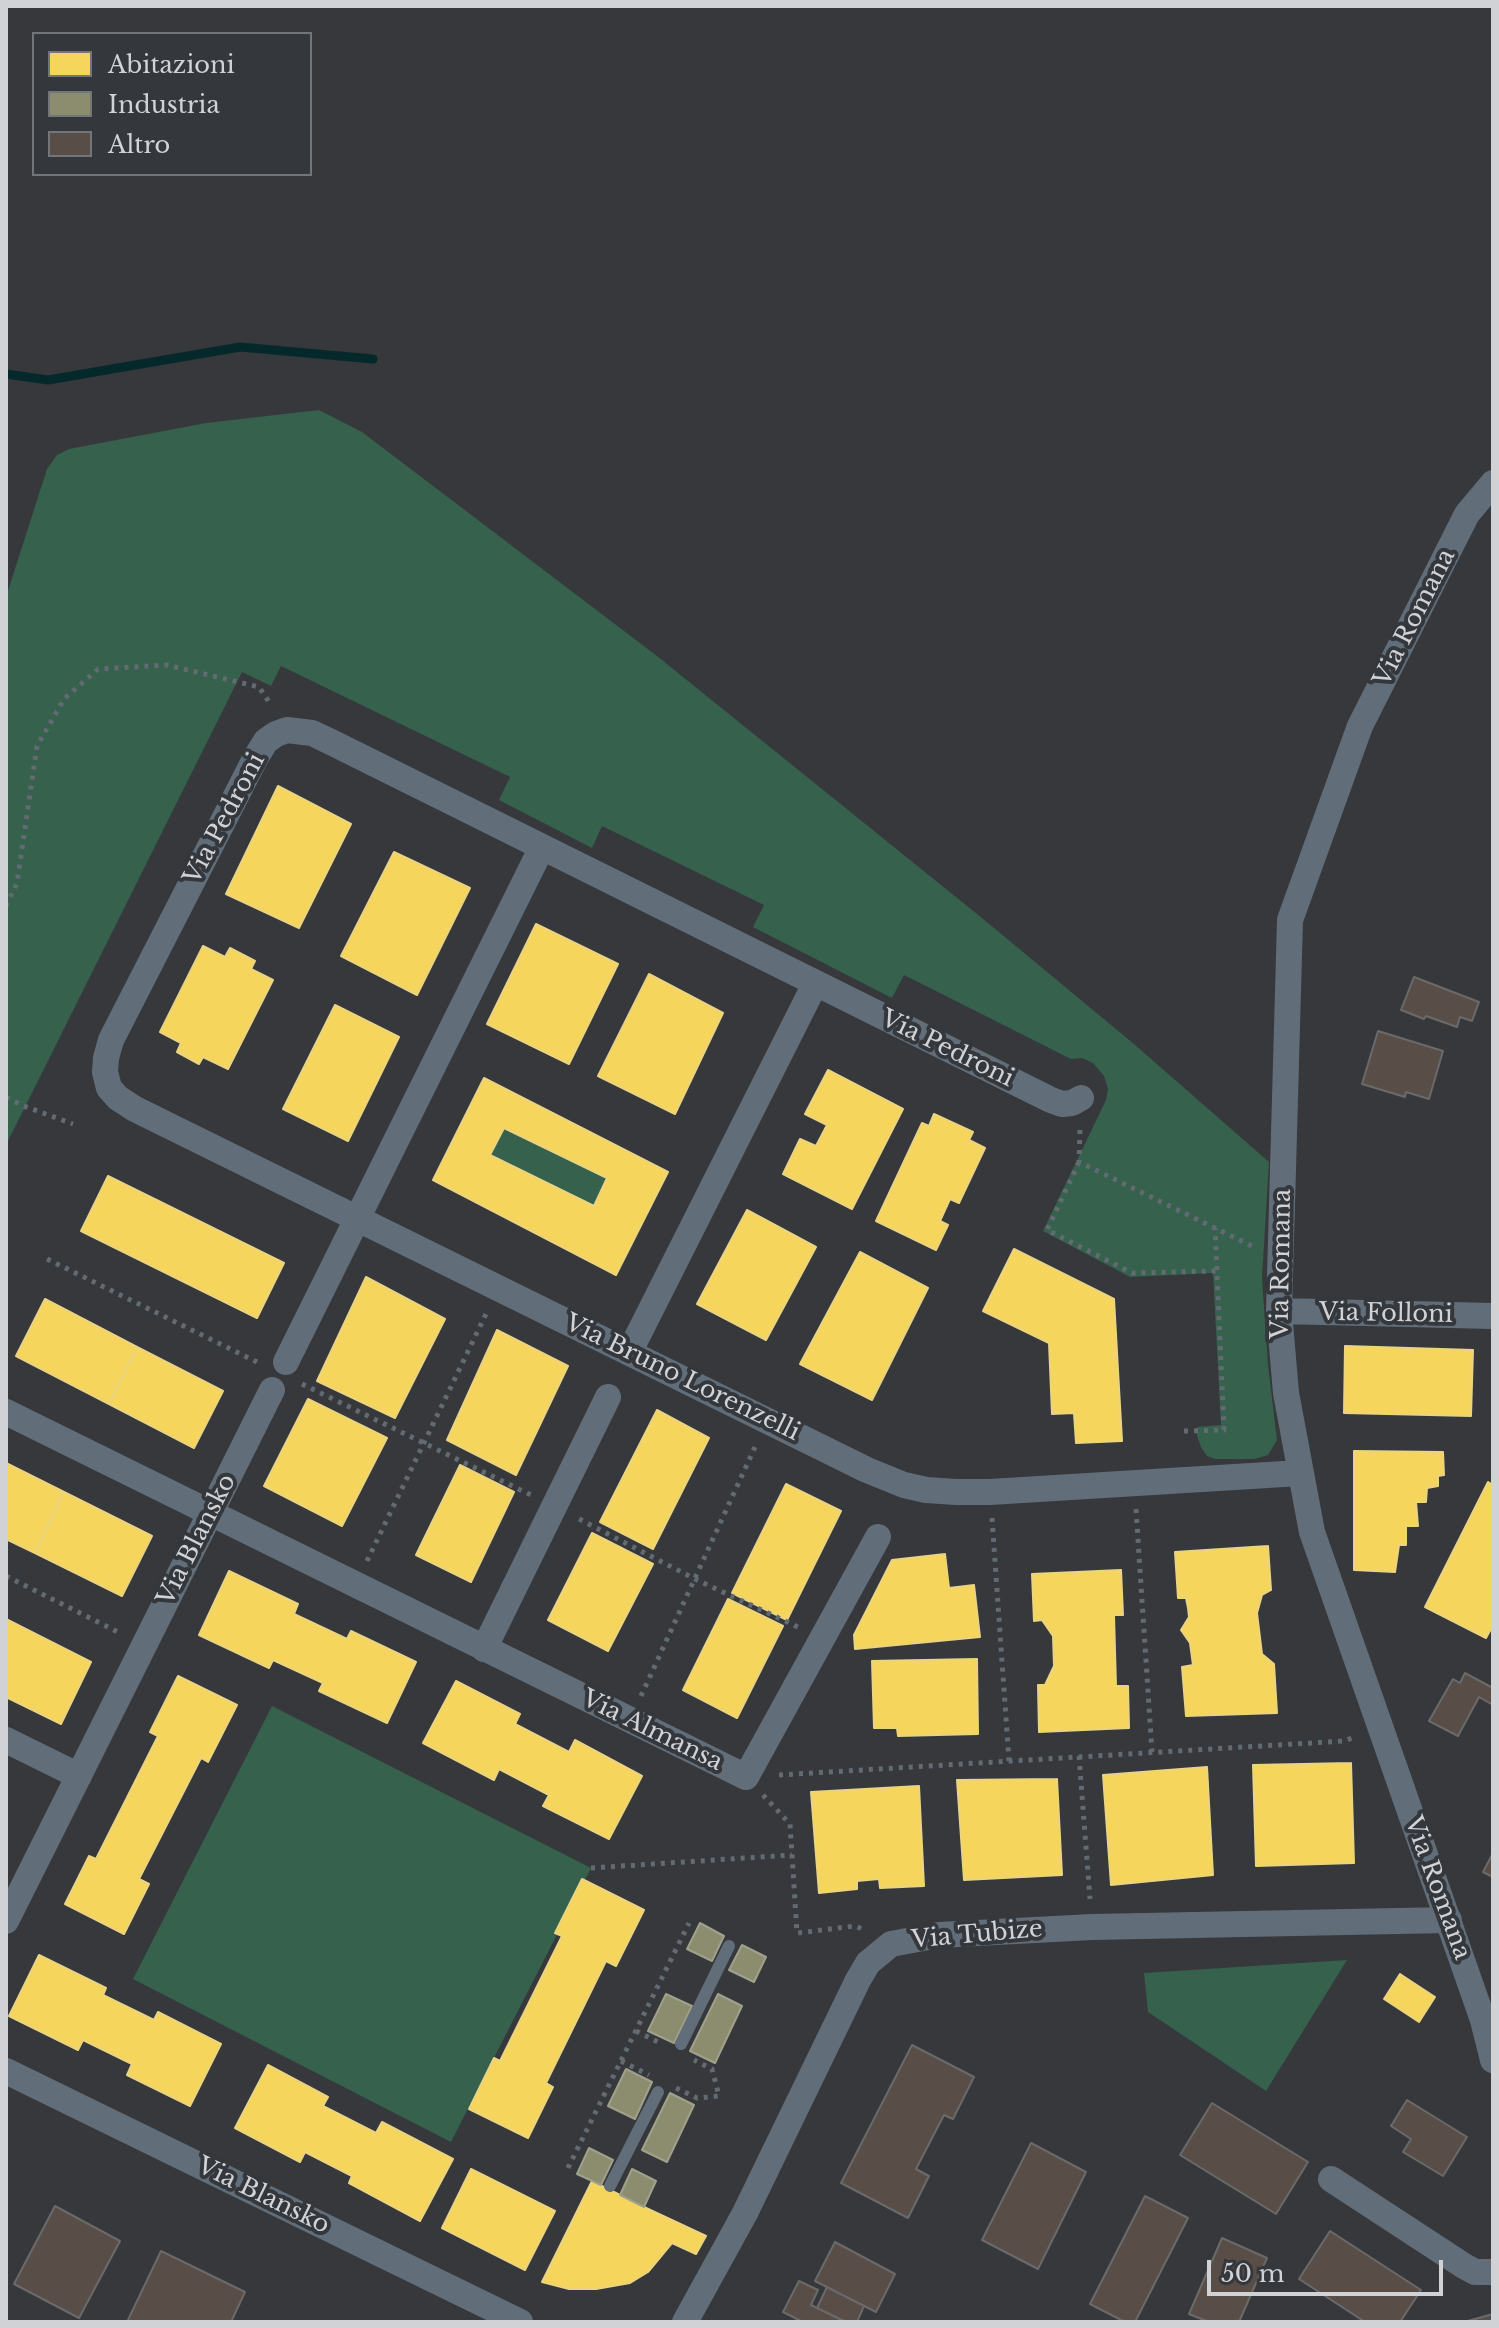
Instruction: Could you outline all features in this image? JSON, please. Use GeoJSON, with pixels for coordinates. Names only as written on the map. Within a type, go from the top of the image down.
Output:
{"type":"FeatureCollection","features":[{"type":"Feature","properties":{"kind":"street","name":"Via Romana"},"geometry":{"type":"LineString","coordinates":[[1493,483],[1467,514],[1360,726],[1290,920],[1279,1311],[1286,1393],[1319,1556],[1449,1920],[1483,2020],[1493,2060]]}},
{"type":"Feature","properties":{"kind":"street","name":"Via Pedroni"},"geometry":{"type":"LineString","coordinates":[[109,1088],[105,1072],[111,1040],[256,757],[266,741],[287,730],[312,733],[1051,1100],[1062,1104],[1081,1098]]}},
{"type":"Feature","properties":{"kind":"street"},"geometry":{"type":"LineString","coordinates":[[358,1218],[542,847]]}},
{"type":"Feature","properties":{"kind":"street"},"geometry":{"type":"LineString","coordinates":[[629,1353],[815,984]]}},
{"type":"Feature","properties":{"kind":"street","name":"Via Bruno Lorenzelli"},"geometry":{"type":"LineString","coordinates":[[109,1088],[135,1109],[867,1470],[904,1485],[926,1490],[990,1492],[1300,1473]]}},
{"type":"Feature","properties":{"kind":"street","name":"Via Blansko"},"geometry":{"type":"LineString","coordinates":[[6,1921],[358,1218]]}},
{"type":"Feature","properties":{"kind":"street","name":"Via Folloni"},"geometry":{"type":"LineString","coordinates":[[1279,1311],[1493,1316]]}},
{"type":"Feature","properties":{"kind":"street"},"geometry":{"type":"LineString","coordinates":[[484,1649],[608,1397]]}},
{"type":"Feature","properties":{"kind":"street","name":"Via Almansa"},"geometry":{"type":"LineString","coordinates":[[6,1412],[746,1777],[878,1537]]}},
{"type":"Feature","properties":{"kind":"street"},"geometry":{"type":"LineString","coordinates":[[6,1740],[79,1776]]}},
{"type":"Feature","properties":{"kind":"street","name":"Via Tubize"},"geometry":{"type":"LineString","coordinates":[[685,2322],[745,2213],[858,1980],[877,1953],[891,1944],[939,1935],[1092,1927],[1449,1920]]}},
{"type":"Feature","properties":{"kind":"street","name":"Via Blansko"},"geometry":{"type":"LineString","coordinates":[[6,2071],[520,2322]]}},
{"type":"Feature","properties":{"kind":"street"},"geometry":{"type":"LineString","coordinates":[[1331,2179],[1464,2266],[1475,2272],[1493,2272]]}},
{"type":"Feature","properties":{"kind":"lane"},"geometry":{"type":"LineString","coordinates":[[681,2044],[729,1946]]}},
{"type":"Feature","properties":{"kind":"lane"},"geometry":{"type":"LineString","coordinates":[[610,2186],[658,2092]]}},
{"type":"Feature","properties":{"kind":"path"},"geometry":{"type":"LineString","coordinates":[[6,906],[17,883],[37,746],[64,699],[98,669],[167,665],[259,687],[287,730]]}},
{"type":"Feature","properties":{"kind":"path"},"geometry":{"type":"LineString","coordinates":[[6,1097],[73,1124]]}},
{"type":"Feature","properties":{"kind":"path"},"geometry":{"type":"LineString","coordinates":[[1081,1098],[1079,1162],[1047,1230],[1132,1273],[1216,1271]]}},
{"type":"Feature","properties":{"kind":"path"},"geometry":{"type":"LineString","coordinates":[[1079,1162],[1280,1260]]}},
{"type":"Feature","properties":{"kind":"path"},"geometry":{"type":"LineString","coordinates":[[1184,1431],[1224,1430],[1215,1228]]}},
{"type":"Feature","properties":{"kind":"path"},"geometry":{"type":"LineString","coordinates":[[47,1259],[278,1374],[555,1506],[695,1579],[822,1638]]}},
{"type":"Feature","properties":{"kind":"path"},"geometry":{"type":"LineString","coordinates":[[356,1585],[499,1288]]}},
{"type":"Feature","properties":{"kind":"path"},"geometry":{"type":"LineString","coordinates":[[630,1720],[768,1421]]}},
{"type":"Feature","properties":{"kind":"path"},"geometry":{"type":"LineString","coordinates":[[1135,1484],[1152,1752]]}},
{"type":"Feature","properties":{"kind":"path"},"geometry":{"type":"LineString","coordinates":[[990,1492],[1009,1761]]}},
{"type":"Feature","properties":{"kind":"path"},"geometry":{"type":"LineString","coordinates":[[6,1576],[144,1645]]}},
{"type":"Feature","properties":{"kind":"path"},"geometry":{"type":"LineString","coordinates":[[746,1777],[1344,1741],[1380,1729]]}},
{"type":"Feature","properties":{"kind":"path"},"geometry":{"type":"LineString","coordinates":[[1079,1756],[1092,1927]]}},
{"type":"Feature","properties":{"kind":"path"},"geometry":{"type":"LineString","coordinates":[[746,1777],[790,1824],[797,1933],[855,1926],[891,1944]]}},
{"type":"Feature","properties":{"kind":"path"},"geometry":{"type":"LineString","coordinates":[[591,1868],[792,1855]]}},
{"type":"Feature","properties":{"kind":"path"},"geometry":{"type":"LineString","coordinates":[[568,2168],[689,1923]]}},
{"type":"Feature","properties":{"kind":"green space"},"geometry":{"type":"Polygon","coordinates":[[[319,410],[362,432],[657,656],[982,918],[1134,1044],[1269,1162],[1262,1278],[1277,1440],[1268,1455],[1254,1459],[1215,1459],[1207,1456],[1197,1436],[1197,1427],[1221,1425],[1213,1273],[1130,1277],[1043,1231],[1106,1100],[1108,1089],[1104,1076],[1093,1063],[1082,1058],[1071,1059],[904,975],[892,998],[753,927],[764,905],[602,826],[592,848],[499,800],[510,777],[281,666],[271,686],[242,672],[6,1145],[6,597],[47,469],[57,455],[69,449],[206,423],[319,410]]]}},
{"type":"Feature","properties":{"kind":"green space"},"geometry":{"type":"Polygon","coordinates":[[[504,1128],[607,1178],[594,1206],[490,1155],[504,1128]]]}},
{"type":"Feature","properties":{"kind":"green space"},"geometry":{"type":"Polygon","coordinates":[[[272,1706],[591,1868],[451,2142],[133,1979],[272,1706]]]}},
{"type":"Feature","properties":{"kind":"green space"},"geometry":{"type":"Polygon","coordinates":[[[1347,1960],[1266,2091],[1148,2012],[1144,1973],[1347,1960]]]}},
{"type":"Feature","properties":{"kind":"building: Abitazioni"},"geometry":{"type":"Polygon","coordinates":[[[278,786],[351,824],[299,928],[226,894],[278,786]]]}},
{"type":"Feature","properties":{"kind":"building: Abitazioni"},"geometry":{"type":"Polygon","coordinates":[[[394,852],[470,888],[417,995],[341,956],[394,852]]]}},
{"type":"Feature","properties":{"kind":"building: Abitazioni"},"geometry":{"type":"Polygon","coordinates":[[[536,924],[618,964],[569,1064],[487,1024],[536,924]]]}},
{"type":"Feature","properties":{"kind":"building: Abitazioni"},"geometry":{"type":"Polygon","coordinates":[[[203,946],[225,957],[230,948],[255,961],[251,969],[273,980],[228,1069],[203,1057],[199,1064],[177,1052],[181,1043],[160,1032],[203,946]]]}},
{"type":"Feature","properties":{"kind":"building: Abitazioni"},"geometry":{"type":"Polygon","coordinates":[[[649,974],[723,1013],[675,1114],[598,1076],[649,974]]]}},
{"type":"Feature","properties":{"kind":"building: Abitazioni"},"geometry":{"type":"Polygon","coordinates":[[[335,1005],[399,1037],[348,1141],[283,1109],[335,1005]]]}},
{"type":"Feature","properties":{"kind":"building: Abitazioni"},"geometry":{"type":"Polygon","coordinates":[[[828,1070],[903,1109],[852,1209],[783,1174],[800,1139],[816,1146],[827,1125],[805,1114],[828,1070]]]}},
{"type":"Feature","properties":{"kind":"building: Abitazioni"},"geometry":{"type":"Polygon","coordinates":[[[484,1078],[668,1172],[616,1275],[433,1180],[484,1078]],[[504,1128],[490,1155],[594,1206],[607,1178],[504,1128]]]}},
{"type":"Feature","properties":{"kind":"building: Abitazioni"},"geometry":{"type":"Polygon","coordinates":[[[934,1114],[973,1132],[969,1140],[985,1148],[959,1203],[950,1199],[940,1221],[948,1225],[936,1250],[876,1221],[922,1123],[929,1126],[934,1114]]]}},
{"type":"Feature","properties":{"kind":"building: Abitazioni"},"geometry":{"type":"Polygon","coordinates":[[[108,1176],[284,1263],[257,1318],[81,1231],[108,1176]]]}},
{"type":"Feature","properties":{"kind":"building: Abitazioni"},"geometry":{"type":"Polygon","coordinates":[[[747,1210],[816,1247],[766,1340],[697,1304],[747,1210]]]}},
{"type":"Feature","properties":{"kind":"building: Abitazioni"},"geometry":{"type":"Polygon","coordinates":[[[1014,1249],[1114,1299],[1122,1441],[1076,1443],[1074,1413],[1052,1414],[1049,1343],[983,1311],[1014,1249]]]}},
{"type":"Feature","properties":{"kind":"building: Abitazioni"},"geometry":{"type":"Polygon","coordinates":[[[860,1252],[928,1288],[872,1400],[800,1364],[860,1252]]]}},
{"type":"Feature","properties":{"kind":"building: Abitazioni"},"geometry":{"type":"Polygon","coordinates":[[[366,1277],[445,1319],[395,1418],[317,1381],[366,1277]]]}},
{"type":"Feature","properties":{"kind":"building: Abitazioni"},"geometry":{"type":"Polygon","coordinates":[[[45,1299],[137,1347],[109,1404],[16,1356],[45,1299]]]}},
{"type":"Feature","properties":{"kind":"building: Abitazioni"},"geometry":{"type":"Polygon","coordinates":[[[497,1330],[568,1366],[516,1475],[447,1440],[497,1330]]]}},
{"type":"Feature","properties":{"kind":"building: Abitazioni"},"geometry":{"type":"Polygon","coordinates":[[[1345,1346],[1473,1350],[1471,1416],[1344,1413],[1345,1346]]]}},
{"type":"Feature","properties":{"kind":"building: Abitazioni"},"geometry":{"type":"Polygon","coordinates":[[[137,1347],[223,1391],[194,1448],[109,1404],[137,1347]]]}},
{"type":"Feature","properties":{"kind":"building: Abitazioni"},"geometry":{"type":"Polygon","coordinates":[[[308,1399],[387,1438],[342,1526],[264,1486],[308,1399]]]}},
{"type":"Feature","properties":{"kind":"building: Abitazioni"},"geometry":{"type":"Polygon","coordinates":[[[657,1410],[709,1438],[653,1549],[600,1522],[657,1410]]]}},
{"type":"Feature","properties":{"kind":"building: Abitazioni"},"geometry":{"type":"Polygon","coordinates":[[[1354,1451],[1443,1452],[1444,1475],[1438,1476],[1438,1486],[1427,1488],[1426,1502],[1416,1502],[1418,1526],[1406,1526],[1406,1545],[1399,1545],[1395,1572],[1354,1570],[1354,1451]]]}},
{"type":"Feature","properties":{"kind":"building: Abitazioni"},"geometry":{"type":"Polygon","coordinates":[[[6,1463],[64,1492],[35,1553],[6,1539],[6,1463]]]}},
{"type":"Feature","properties":{"kind":"building: Abitazioni"},"geometry":{"type":"Polygon","coordinates":[[[460,1465],[514,1492],[471,1582],[416,1555],[460,1465]]]}},
{"type":"Feature","properties":{"kind":"building: Abitazioni"},"geometry":{"type":"Polygon","coordinates":[[[1488,1482],[1493,1485],[1493,1625],[1486,1638],[1425,1607],[1488,1482]]]}},
{"type":"Feature","properties":{"kind":"building: Abitazioni"},"geometry":{"type":"Polygon","coordinates":[[[786,1484],[841,1511],[787,1620],[732,1593],[786,1484]]]}},
{"type":"Feature","properties":{"kind":"building: Abitazioni"},"geometry":{"type":"Polygon","coordinates":[[[64,1492],[152,1536],[122,1596],[35,1553],[64,1492]]]}},
{"type":"Feature","properties":{"kind":"building: Abitazioni"},"geometry":{"type":"Polygon","coordinates":[[[592,1533],[653,1564],[608,1651],[548,1620],[592,1533]]]}},
{"type":"Feature","properties":{"kind":"building: Abitazioni"},"geometry":{"type":"Polygon","coordinates":[[[1268,1546],[1271,1590],[1262,1595],[1257,1613],[1262,1654],[1274,1664],[1277,1713],[1186,1716],[1182,1667],[1193,1665],[1190,1643],[1181,1630],[1189,1617],[1186,1598],[1178,1598],[1175,1552],[1268,1546]]]}},
{"type":"Feature","properties":{"kind":"building: Abitazioni"},"geometry":{"type":"Polygon","coordinates":[[[945,1554],[949,1588],[974,1585],[980,1637],[855,1649],[854,1635],[892,1560],[945,1554]]]}},
{"type":"Feature","properties":{"kind":"building: Abitazioni"},"geometry":{"type":"Polygon","coordinates":[[[1121,1570],[1123,1615],[1114,1615],[1116,1686],[1128,1686],[1129,1728],[1039,1732],[1038,1685],[1045,1685],[1054,1666],[1053,1636],[1042,1620],[1034,1621],[1032,1574],[1121,1570]]]}},
{"type":"Feature","properties":{"kind":"building: Abitazioni"},"geometry":{"type":"Polygon","coordinates":[[[229,1571],[298,1604],[294,1614],[347,1639],[351,1631],[416,1662],[387,1723],[319,1691],[323,1683],[273,1660],[269,1668],[199,1635],[229,1571]]]}},
{"type":"Feature","properties":{"kind":"building: Abitazioni"},"geometry":{"type":"Polygon","coordinates":[[[728,1599],[783,1626],[737,1718],[683,1690],[728,1599]]]}},
{"type":"Feature","properties":{"kind":"building: Abitazioni"},"geometry":{"type":"Polygon","coordinates":[[[6,1619],[91,1662],[61,1724],[6,1697],[6,1619]]]}},
{"type":"Feature","properties":{"kind":"building: Abitazioni"},"geometry":{"type":"Polygon","coordinates":[[[977,1659],[978,1734],[898,1736],[897,1728],[874,1728],[872,1661],[977,1659]]]}},
{"type":"Feature","properties":{"kind":"building: Abitazioni"},"geometry":{"type":"Polygon","coordinates":[[[178,1676],[237,1705],[208,1762],[201,1758],[139,1879],[149,1884],[124,1934],[65,1904],[89,1856],[96,1859],[158,1736],[150,1732],[178,1676]]]}},
{"type":"Feature","properties":{"kind":"building: Abitazioni"},"geometry":{"type":"Polygon","coordinates":[[[456,1681],[520,1714],[515,1724],[569,1752],[575,1740],[642,1776],[609,1839],[543,1806],[549,1795],[499,1769],[494,1780],[423,1743],[456,1681]]]}},
{"type":"Feature","properties":{"kind":"building: Abitazioni"},"geometry":{"type":"Polygon","coordinates":[[[1351,1763],[1354,1863],[1256,1866],[1253,1765],[1351,1763]]]}},
{"type":"Feature","properties":{"kind":"building: Abitazioni"},"geometry":{"type":"Polygon","coordinates":[[[1207,1767],[1213,1875],[1111,1885],[1103,1775],[1207,1767]]]}},
{"type":"Feature","properties":{"kind":"building: Abitazioni"},"geometry":{"type":"Polygon","coordinates":[[[1057,1779],[1062,1875],[964,1880],[957,1780],[1057,1779]]]}},
{"type":"Feature","properties":{"kind":"building: Abitazioni"},"geometry":{"type":"Polygon","coordinates":[[[919,1786],[924,1886],[880,1888],[879,1879],[857,1881],[857,1889],[819,1893],[811,1792],[919,1786]]]}},
{"type":"Feature","properties":{"kind":"building: Abitazioni"},"geometry":{"type":"Polygon","coordinates":[[[582,1879],[644,1910],[616,1966],[606,1961],[546,2083],[553,2087],[528,2138],[469,2109],[494,2058],[500,2061],[562,1936],[555,1933],[582,1879]]]}},
{"type":"Feature","properties":{"kind":"building: Abitazioni"},"geometry":{"type":"Polygon","coordinates":[[[39,1955],[106,1988],[103,1995],[154,2020],[158,2012],[221,2044],[190,2106],[127,2075],[132,2064],[83,2040],[78,2050],[9,2016],[39,1955]]]}},
{"type":"Feature","properties":{"kind":"building: Abitazioni"},"geometry":{"type":"Polygon","coordinates":[[[1400,1974],[1435,1997],[1419,2022],[1384,1999],[1400,1974]]]}},
{"type":"Feature","properties":{"kind":"building: Abitazioni"},"geometry":{"type":"Polygon","coordinates":[[[268,2065],[328,2097],[323,2106],[376,2133],[382,2122],[453,2159],[420,2221],[349,2183],[352,2176],[305,2152],[300,2162],[235,2128],[268,2065]]]}},
{"type":"Feature","properties":{"kind":"building: Abitazioni"},"geometry":{"type":"Polygon","coordinates":[[[471,2169],[555,2211],[525,2270],[442,2228],[471,2169]]]}},
{"type":"Feature","properties":{"kind":"building: Abitazioni"},"geometry":{"type":"Polygon","coordinates":[[[592,2181],[706,2236],[696,2254],[672,2243],[648,2272],[630,2283],[596,2289],[569,2289],[542,2282],[592,2181]]]}},
{"type":"Feature","properties":{"kind":"building: Industria"},"geometry":{"type":"Polygon","coordinates":[[[700,1923],[724,1936],[712,1961],[687,1949],[700,1923]]]}},
{"type":"Feature","properties":{"kind":"building: Industria"},"geometry":{"type":"Polygon","coordinates":[[[742,1945],[766,1957],[754,1982],[729,1970],[742,1945]]]}},
{"type":"Feature","properties":{"kind":"building: Industria"},"geometry":{"type":"Polygon","coordinates":[[[666,1994],[692,2006],[674,2043],[648,2031],[666,1994]]]}},
{"type":"Feature","properties":{"kind":"building: Industria"},"geometry":{"type":"Polygon","coordinates":[[[718,1994],[742,2006],[715,2063],[690,2051],[718,1994]]]}},
{"type":"Feature","properties":{"kind":"building: Industria"},"geometry":{"type":"Polygon","coordinates":[[[626,2069],[652,2082],[635,2119],[608,2106],[626,2069]]]}},
{"type":"Feature","properties":{"kind":"building: Industria"},"geometry":{"type":"Polygon","coordinates":[[[670,2093],[694,2105],[667,2162],[642,2150],[670,2093]]]}},
{"type":"Feature","properties":{"kind":"building: Industria"},"geometry":{"type":"Polygon","coordinates":[[[589,2148],[613,2160],[601,2185],[577,2174],[589,2148]]]}},
{"type":"Feature","properties":{"kind":"building: Industria"},"geometry":{"type":"Polygon","coordinates":[[[632,2169],[656,2181],[644,2207],[620,2195],[632,2169]]]}},
{"type":"Feature","properties":{"kind":"building: Altro"},"geometry":{"type":"Polygon","coordinates":[[[1414,977],[1479,1002],[1472,1021],[1460,1017],[1457,1027],[1401,1010],[1414,977]]]}},
{"type":"Feature","properties":{"kind":"building: Altro"},"geometry":{"type":"Polygon","coordinates":[[[1378,1031],[1443,1051],[1429,1099],[1406,1092],[1405,1097],[1362,1084],[1378,1031]]]}},
{"type":"Feature","properties":{"kind":"building: Altro"},"geometry":{"type":"Polygon","coordinates":[[[1465,1673],[1493,1688],[1493,1705],[1479,1697],[1458,1736],[1429,1721],[1453,1679],[1460,1683],[1465,1673]]]}},
{"type":"Feature","properties":{"kind":"building: Altro"},"geometry":{"type":"Polygon","coordinates":[[[1493,1853],[1493,1877],[1483,1872],[1493,1853]]]}},
{"type":"Feature","properties":{"kind":"building: Altro"},"geometry":{"type":"Polygon","coordinates":[[[912,2045],[974,2077],[953,2119],[944,2115],[916,2169],[929,2176],[908,2218],[841,2183],[912,2045]]]}},
{"type":"Feature","properties":{"kind":"building: Altro"},"geometry":{"type":"Polygon","coordinates":[[[1407,2100],[1467,2137],[1443,2176],[1403,2152],[1411,2139],[1391,2126],[1407,2100]]]}},
{"type":"Feature","properties":{"kind":"building: Altro"},"geometry":{"type":"Polygon","coordinates":[[[1212,2103],[1308,2162],[1276,2214],[1180,2155],[1212,2103]]]}},
{"type":"Feature","properties":{"kind":"building: Altro"},"geometry":{"type":"Polygon","coordinates":[[[1031,2143],[1086,2172],[1038,2269],[982,2240],[1031,2143]]]}},
{"type":"Feature","properties":{"kind":"building: Altro"},"geometry":{"type":"Polygon","coordinates":[[[1145,2196],[1188,2218],[1135,2322],[1125,2322],[1090,2304],[1145,2196]]]}},
{"type":"Feature","properties":{"kind":"building: Altro"},"geometry":{"type":"Polygon","coordinates":[[[55,2206],[120,2241],[79,2318],[14,2284],[55,2206]]]}},
{"type":"Feature","properties":{"kind":"building: Altro"},"geometry":{"type":"Polygon","coordinates":[[[1330,2231],[1421,2290],[1400,2322],[1365,2322],[1299,2279],[1330,2231]]]}},
{"type":"Feature","properties":{"kind":"building: Altro"},"geometry":{"type":"Polygon","coordinates":[[[1222,2238],[1267,2258],[1239,2322],[1209,2322],[1189,2314],[1222,2238]]]}},
{"type":"Feature","properties":{"kind":"building: Altro"},"geometry":{"type":"Polygon","coordinates":[[[835,2242],[895,2274],[876,2312],[815,2281],[835,2242]]]}},
{"type":"Feature","properties":{"kind":"building: Altro"},"geometry":{"type":"Polygon","coordinates":[[[161,2251],[245,2292],[231,2322],[127,2322],[161,2251]]]}},
{"type":"Feature","properties":{"kind":"building: Altro"},"geometry":{"type":"Polygon","coordinates":[[[799,2281],[818,2290],[811,2305],[846,2322],[803,2322],[783,2312],[799,2281]]]}},
{"type":"Feature","properties":{"kind":"building: Altro"},"geometry":{"type":"Polygon","coordinates":[[[827,2287],[864,2306],[857,2322],[846,2322],[817,2308],[827,2287]]]}},
{"type":"Feature","properties":{"kind":"building: Altro"},"geometry":{"type":"Polygon","coordinates":[[[1493,2314],[1493,2322],[1464,2322],[1493,2314]]]}},
{"type":"Feature","properties":{"kind":"waterway"},"geometry":{"type":"LineString","coordinates":[[6,374],[48,380],[240,347],[373,359]]}}]}
